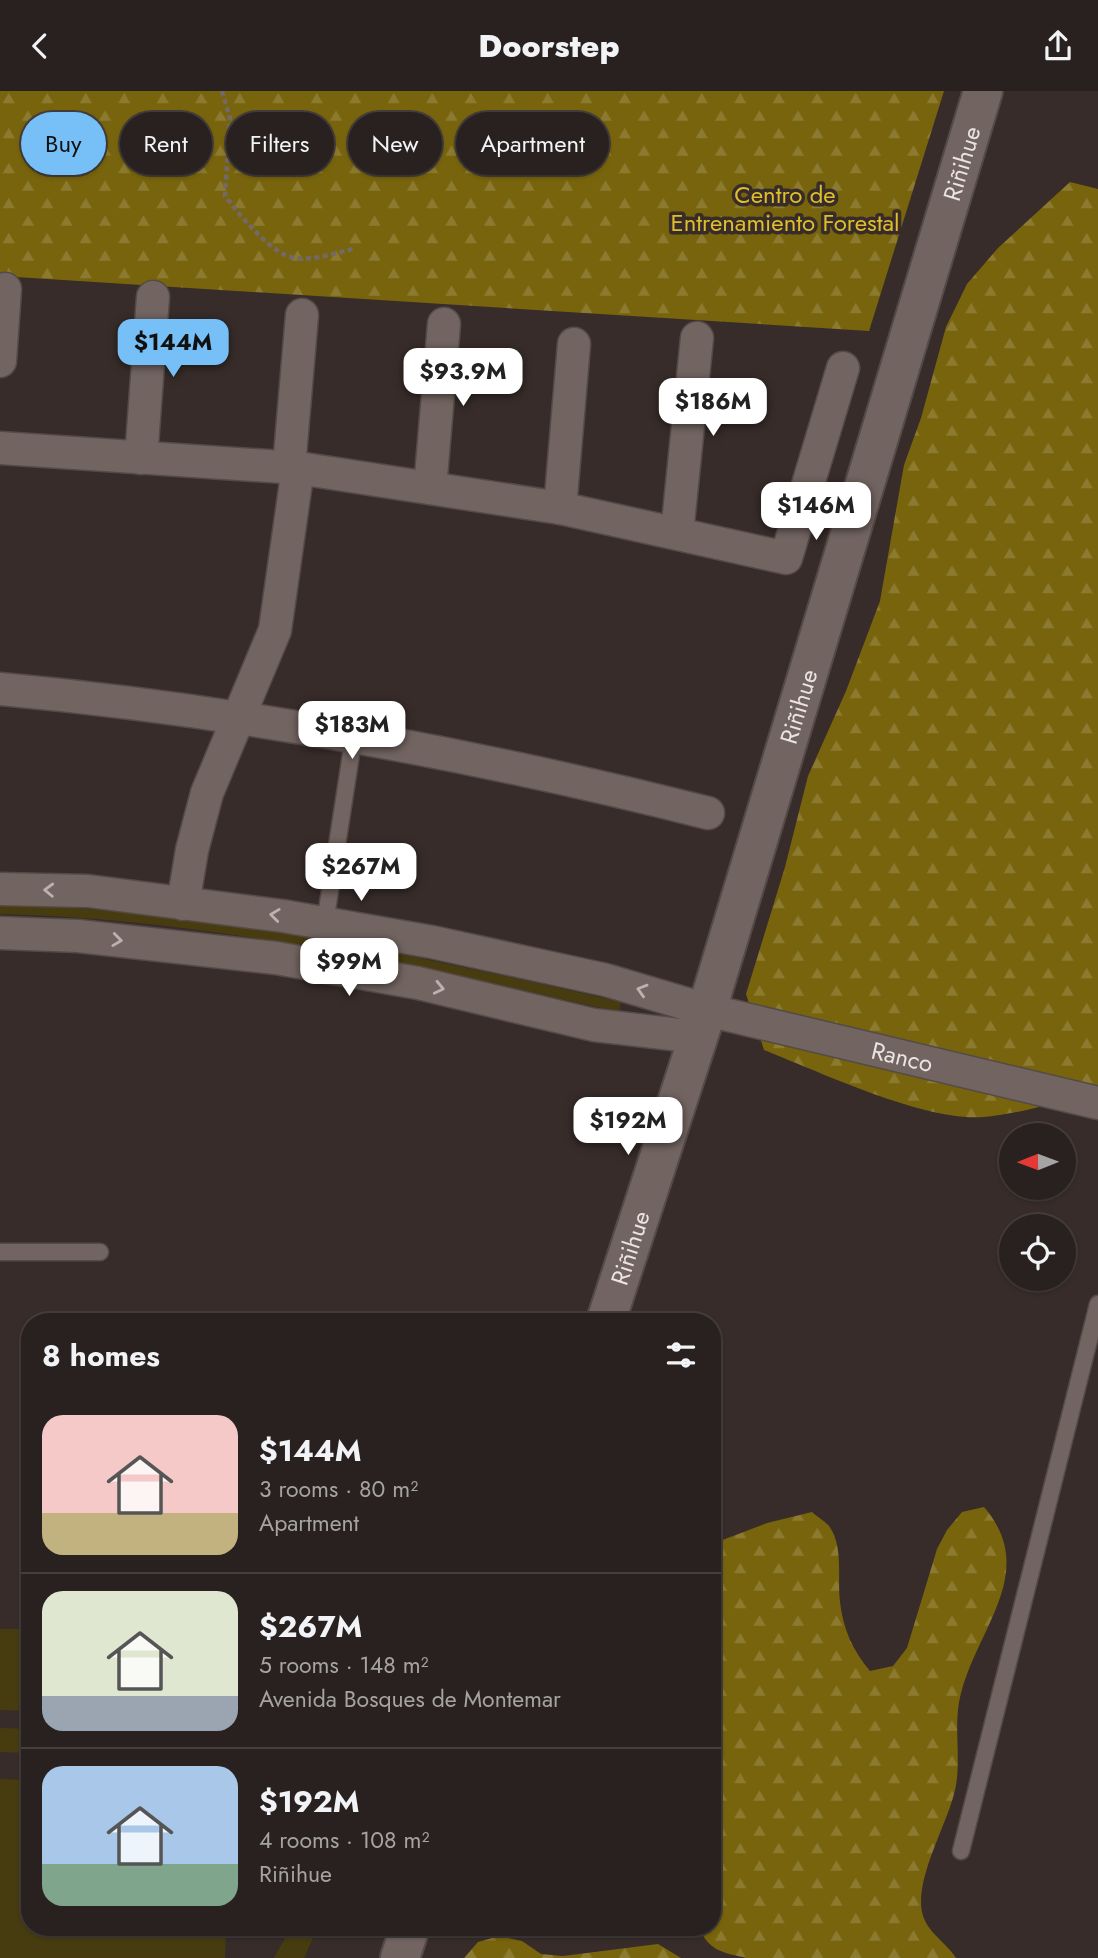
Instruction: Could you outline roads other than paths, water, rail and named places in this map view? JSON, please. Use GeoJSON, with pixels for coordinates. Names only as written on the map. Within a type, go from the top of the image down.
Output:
{"type":"FeatureCollection","features":[{"type":"Feature","properties":{"kind":"street","name":"Riñihue"},"geometry":{"type":"LineString","coordinates":[[609,1313],[703,1024],[983,91]]}},
{"type":"Feature","properties":{"kind":"street"},"geometry":{"type":"LineString","coordinates":[[0,361],[5,289]]}},
{"type":"Feature","properties":{"kind":"street"},"geometry":{"type":"LineString","coordinates":[[141,458],[153,297]]}},
{"type":"Feature","properties":{"kind":"street"},"geometry":{"type":"LineString","coordinates":[[183,904],[192,850],[207,793],[241,717],[275,630],[294,468],[302,315]]}},
{"type":"Feature","properties":{"kind":"street"},"geometry":{"type":"LineString","coordinates":[[430,488],[444,324]]}},
{"type":"Feature","properties":{"kind":"street"},"geometry":{"type":"LineString","coordinates":[[677,533],[697,338]]}},
{"type":"Feature","properties":{"kind":"street"},"geometry":{"type":"LineString","coordinates":[[560,508],[574,344]]}},
{"type":"Feature","properties":{"kind":"street"},"geometry":{"type":"LineString","coordinates":[[0,448],[294,468],[560,508],[786,558],[844,368]]}},
{"type":"Feature","properties":{"kind":"street"},"geometry":{"type":"LineString","coordinates":[[0,689],[241,717],[354,735],[562,777],[708,813]]}},
{"type":"Feature","properties":{"kind":"street"},"geometry":{"type":"LineString","coordinates":[[0,889],[88,891],[325,923],[606,979],[703,1024]]}},
{"type":"Feature","properties":{"kind":"street"},"geometry":{"type":"LineString","coordinates":[[0,933],[78,936],[275,958],[418,983],[594,1025],[703,1024]]}},
{"type":"Feature","properties":{"kind":"street","name":"Ranco"},"geometry":{"type":"LineString","coordinates":[[703,1024],[1098,1103]]}},
{"type":"Feature","properties":{"kind":"street"},"geometry":{"type":"LineString","coordinates":[[400,1958],[407,1936]]}},
{"type":"Feature","properties":{"kind":"lane"},"geometry":{"type":"LineString","coordinates":[[325,923],[354,735]]}},
{"type":"Feature","properties":{"kind":"lane"},"geometry":{"type":"LineString","coordinates":[[0,1252],[100,1252]]}},
{"type":"Feature","properties":{"kind":"lane"},"geometry":{"type":"LineString","coordinates":[[961,1851],[1098,1304]]}},
{"type":"Feature","properties":{"kind":"park label","name":"Centro de Entrenamiento Forestal"},"geometry":{"type":"Point","coordinates":[785,208]}}]}
